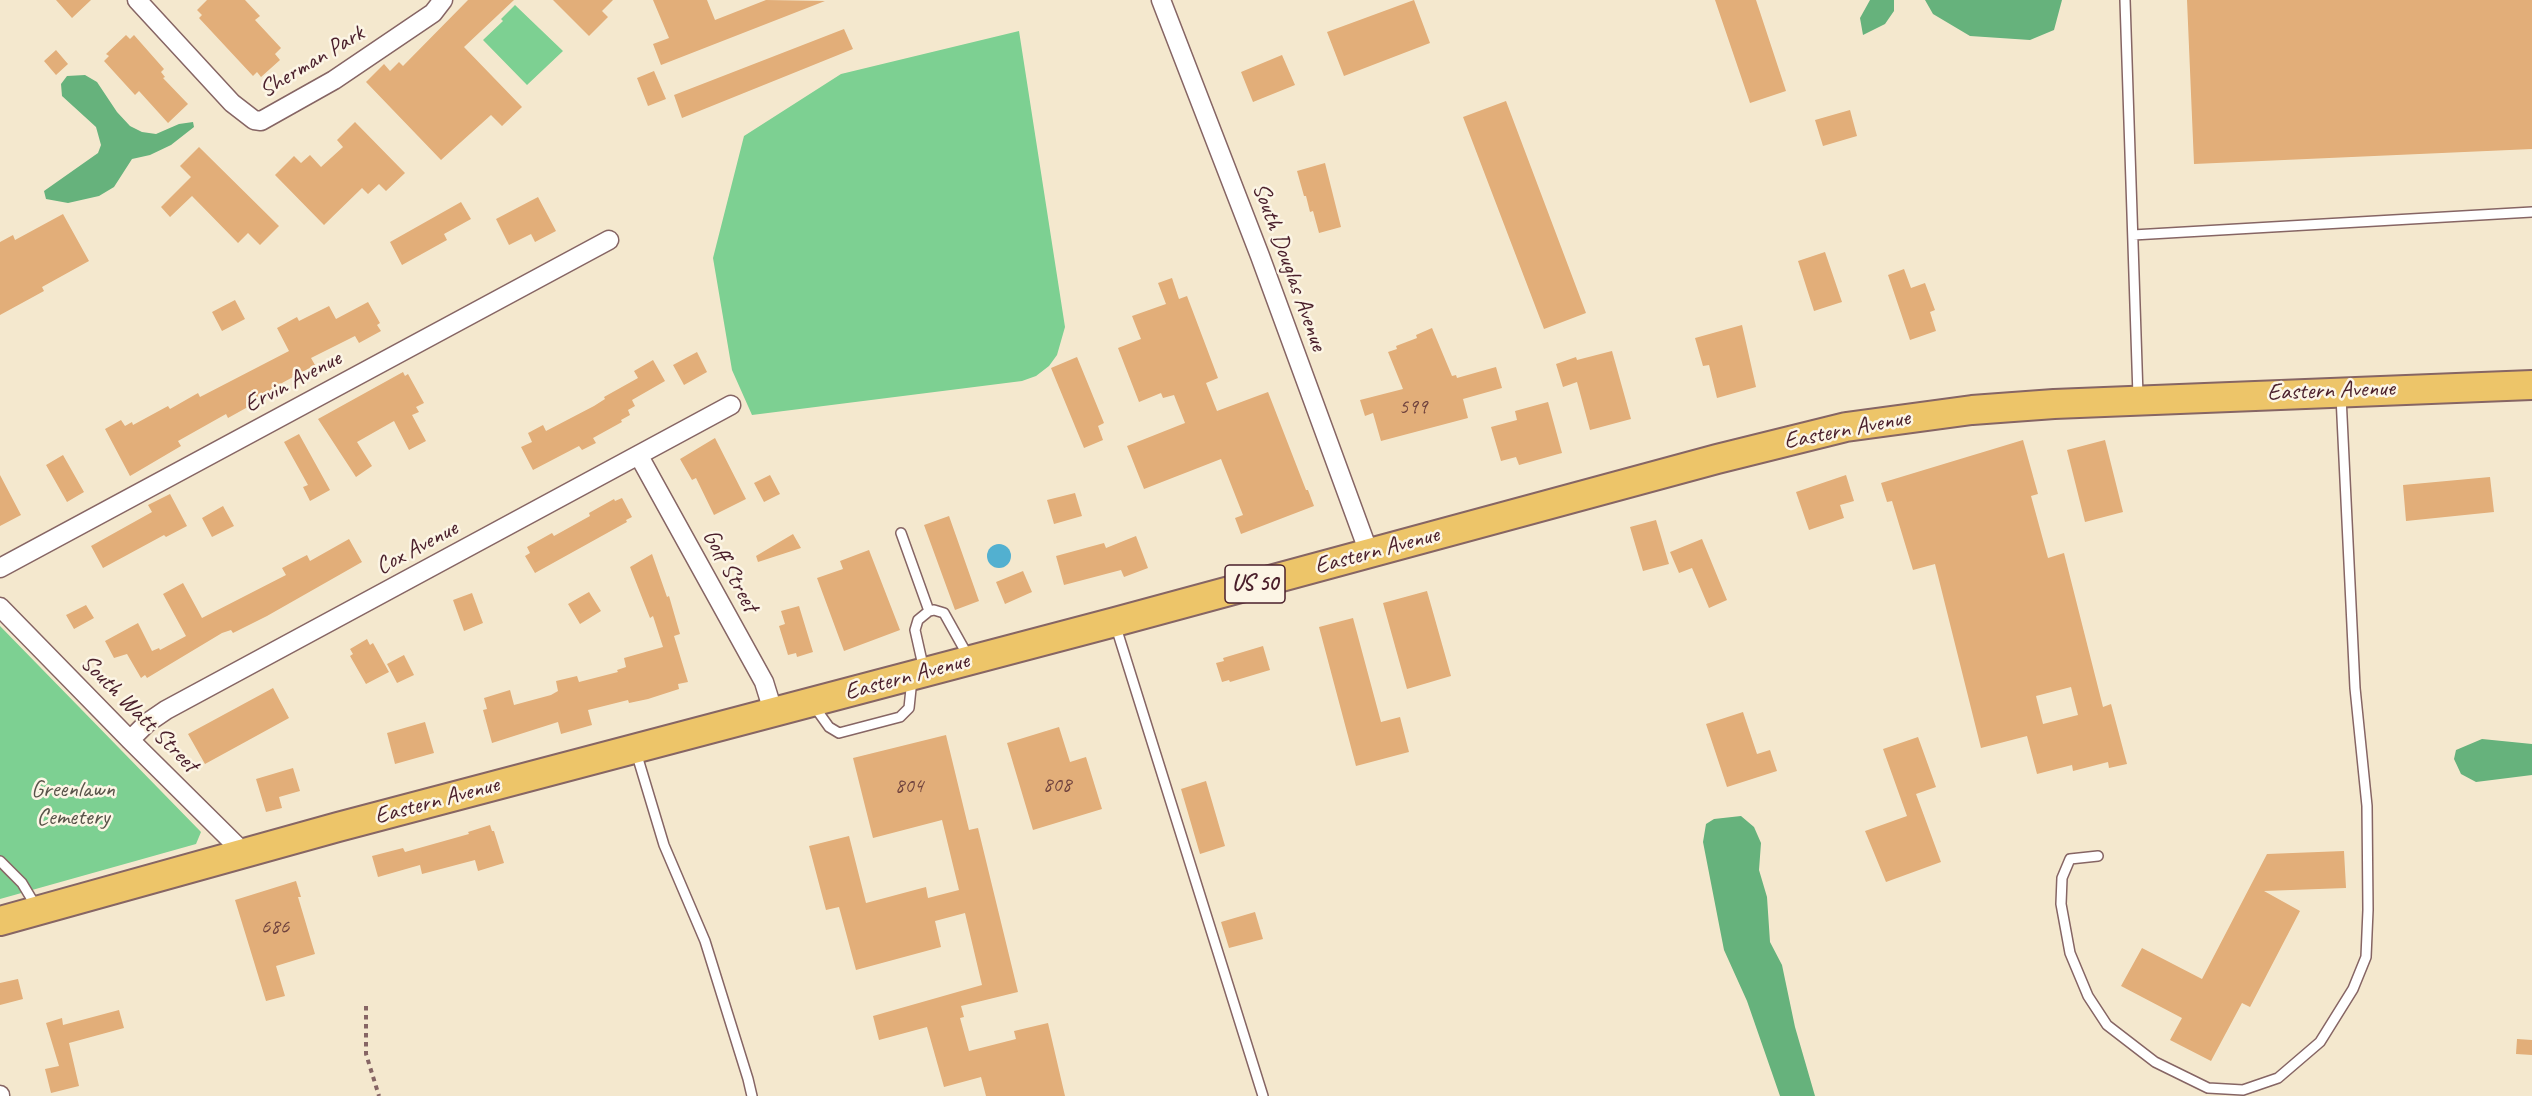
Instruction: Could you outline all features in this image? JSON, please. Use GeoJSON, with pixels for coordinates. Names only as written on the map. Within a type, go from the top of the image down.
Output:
{"type":"FeatureCollection","features":[{"type":"Feature","properties":{"kind":"main road","name":"Eastern Avenue"},"geometry":{"type":"LineString","coordinates":[[0,921],[773,711],[1115,622],[1717,459],[1846,427],[1972,410],[2138,399],[2532,385]]}},
{"type":"Feature","properties":{"kind":"street","name":"Sherman Park"},"geometry":{"type":"LineString","coordinates":[[137,0],[232,103],[254,120],[261,121],[334,80],[434,13],[443,0]]}},
{"type":"Feature","properties":{"kind":"street","name":"South Douglas Avenue"},"geometry":{"type":"LineString","coordinates":[[1161,0],[1260,256],[1369,553]]}},
{"type":"Feature","properties":{"kind":"street","name":"Ervin Avenue"},"geometry":{"type":"LineString","coordinates":[[0,568],[609,240]]}},
{"type":"Feature","properties":{"kind":"street","name":"Cox Avenue"},"geometry":{"type":"LineString","coordinates":[[130,740],[147,723],[166,711],[731,405]]}},
{"type":"Feature","properties":{"kind":"street","name":"Goff Street"},"geometry":{"type":"LineString","coordinates":[[639,456],[764,682],[773,711]]}},
{"type":"Feature","properties":{"kind":"street","name":"South Watt Street"},"geometry":{"type":"LineString","coordinates":[[0,607],[244,853]]}},
{"type":"Feature","properties":{"kind":"lane"},"geometry":{"type":"LineString","coordinates":[[2126,0],[2138,399]]}},
{"type":"Feature","properties":{"kind":"lane"},"geometry":{"type":"LineString","coordinates":[[2133,235],[2532,212]]}},
{"type":"Feature","properties":{"kind":"lane"},"geometry":{"type":"LineString","coordinates":[[2098,856],[2070,860],[2062,878],[2061,904],[2070,953],[2088,996],[2107,1025],[2155,1062],[2208,1088],[2243,1090],[2278,1078],[2320,1042],[2353,989],[2366,957],[2368,910],[2367,806],[2355,688],[2341,391]]}},
{"type":"Feature","properties":{"kind":"lane"},"geometry":{"type":"LineString","coordinates":[[901,533],[929,611]]}},
{"type":"Feature","properties":{"kind":"lane"},"geometry":{"type":"LineString","coordinates":[[812,702],[829,727],[839,733],[900,717],[909,708],[918,674],[915,630],[918,620],[929,611],[944,613],[970,660]]}},
{"type":"Feature","properties":{"kind":"lane"},"geometry":{"type":"LineString","coordinates":[[1115,622],[1263,1096]]}},
{"type":"Feature","properties":{"kind":"lane"},"geometry":{"type":"LineString","coordinates":[[635,749],[664,845],[705,941],[752,1096]]}},
{"type":"Feature","properties":{"kind":"lane"},"geometry":{"type":"LineString","coordinates":[[0,861],[22,883],[38,910]]}},
{"type":"Feature","properties":{"kind":"path"},"geometry":{"type":"LineString","coordinates":[[366,1006],[366,1054],[379,1096]]}},
{"type":"Feature","properties":{"kind":"green space"},"geometry":{"type":"Polygon","coordinates":[[[1870,0],[1894,0],[1894,11],[1885,24],[1863,35],[1860,18],[1870,0]]]}},
{"type":"Feature","properties":{"kind":"green space"},"geometry":{"type":"Polygon","coordinates":[[[1925,0],[2062,0],[2054,30],[2030,40],[1970,36],[1933,14],[1925,0]]]}},
{"type":"Feature","properties":{"kind":"green space"},"geometry":{"type":"Polygon","coordinates":[[[515,5],[563,51],[527,85],[483,40],[503,21],[501,19],[515,5]]]}},
{"type":"Feature","properties":{"kind":"green space"},"geometry":{"type":"Polygon","coordinates":[[[1019,31],[1065,327],[1057,355],[1049,366],[1036,376],[1022,381],[752,415],[732,370],[713,258],[744,136],[841,74],[1019,31]]]}},
{"type":"Feature","properties":{"kind":"green space"},"geometry":{"type":"Polygon","coordinates":[[[85,75],[97,82],[117,112],[130,126],[142,132],[156,134],[179,124],[193,122],[194,127],[171,145],[150,155],[132,159],[114,187],[99,196],[68,203],[46,199],[44,191],[98,153],[101,145],[96,127],[62,96],[61,84],[67,76],[85,75]]]}},
{"type":"Feature","properties":{"kind":"green space","name":"Greenlawn Cemetery"},"geometry":{"type":"Polygon","coordinates":[[[0,626],[201,832],[196,844],[0,899],[0,626]]]}},
{"type":"Feature","properties":{"kind":"green space"},"geometry":{"type":"Polygon","coordinates":[[[2482,739],[2532,744],[2532,775],[2476,782],[2461,774],[2454,759],[2456,750],[2482,739]]]}},
{"type":"Feature","properties":{"kind":"green space"},"geometry":{"type":"Polygon","coordinates":[[[1741,816],[1754,827],[1761,843],[1759,870],[1767,897],[1770,942],[1782,965],[1795,1027],[1815,1096],[1780,1096],[1747,1001],[1724,950],[1703,842],[1706,824],[1714,819],[1741,816]]]}},
{"type":"Feature","properties":{"kind":"water"},"geometry":{"type":"Polygon","coordinates":[[[999,544],[1007,548],[1011,556],[1007,564],[999,568],[991,564],[987,556],[991,548],[999,544]]]}},
{"type":"Feature","properties":{"kind":"building"},"geometry":{"type":"Polygon","coordinates":[[[56,0],[91,0],[72,18],[56,0]]]}},
{"type":"Feature","properties":{"kind":"building"},"geometry":{"type":"Polygon","coordinates":[[[207,0],[245,0],[260,16],[255,20],[281,48],[275,54],[280,60],[261,77],[257,72],[253,76],[199,18],[202,15],[197,10],[207,0]]]}},
{"type":"Feature","properties":{"kind":"building"},"geometry":{"type":"Polygon","coordinates":[[[468,0],[514,0],[464,47],[522,107],[502,126],[491,115],[441,160],[366,82],[384,64],[390,71],[399,62],[403,66],[468,0]]]}},
{"type":"Feature","properties":{"kind":"building"},"geometry":{"type":"Polygon","coordinates":[[[553,0],[613,0],[602,11],[608,17],[589,36],[553,0]]]}},
{"type":"Feature","properties":{"kind":"building"},"geometry":{"type":"Polygon","coordinates":[[[653,0],[707,0],[715,20],[766,0],[825,1],[661,65],[653,44],[669,38],[653,0]]]}},
{"type":"Feature","properties":{"kind":"building"},"geometry":{"type":"Polygon","coordinates":[[[1414,0],[1430,43],[1344,76],[1327,32],[1414,0]]]}},
{"type":"Feature","properties":{"kind":"building"},"geometry":{"type":"Polygon","coordinates":[[[1715,0],[1756,0],[1786,91],[1750,103],[1715,0]]]}},
{"type":"Feature","properties":{"kind":"building"},"geometry":{"type":"Polygon","coordinates":[[[2187,0],[2532,0],[2532,149],[2194,164],[2187,0]]]}},
{"type":"Feature","properties":{"kind":"building"},"geometry":{"type":"Polygon","coordinates":[[[844,29],[853,49],[682,118],[674,95],[844,29]]]}},
{"type":"Feature","properties":{"kind":"building"},"geometry":{"type":"Polygon","coordinates":[[[126,35],[130,39],[134,35],[164,69],[161,72],[165,77],[163,78],[188,104],[168,123],[139,91],[135,95],[104,61],[109,56],[106,54],[126,35]]]}},
{"type":"Feature","properties":{"kind":"building"},"geometry":{"type":"Polygon","coordinates":[[[56,50],[68,64],[56,75],[44,61],[56,50]]]}},
{"type":"Feature","properties":{"kind":"building"},"geometry":{"type":"Polygon","coordinates":[[[1282,55],[1295,85],[1253,102],[1241,72],[1282,55]]]}},
{"type":"Feature","properties":{"kind":"building"},"geometry":{"type":"Polygon","coordinates":[[[654,71],[666,99],[648,106],[637,78],[654,71]]]}},
{"type":"Feature","properties":{"kind":"building"},"geometry":{"type":"Polygon","coordinates":[[[1506,101],[1586,313],[1544,329],[1463,117],[1506,101]]]}},
{"type":"Feature","properties":{"kind":"building"},"geometry":{"type":"Polygon","coordinates":[[[1850,110],[1857,136],[1823,146],[1815,120],[1850,110]]]}},
{"type":"Feature","properties":{"kind":"building"},"geometry":{"type":"Polygon","coordinates":[[[355,122],[405,173],[386,191],[379,184],[368,194],[362,188],[324,225],[275,175],[294,156],[301,163],[310,155],[321,167],[343,147],[337,140],[355,122]]]}},
{"type":"Feature","properties":{"kind":"building"},"geometry":{"type":"Polygon","coordinates":[[[199,147],[279,226],[260,245],[248,233],[238,243],[192,196],[170,217],[161,207],[191,177],[180,166],[199,147]]]}},
{"type":"Feature","properties":{"kind":"building"},"geometry":{"type":"Polygon","coordinates":[[[1325,163],[1341,227],[1319,233],[1297,171],[1325,163]]]}},
{"type":"Feature","properties":{"kind":"building"},"geometry":{"type":"Polygon","coordinates":[[[538,197],[556,231],[535,242],[531,234],[509,245],[496,219],[538,197]]]}},
{"type":"Feature","properties":{"kind":"building"},"geometry":{"type":"Polygon","coordinates":[[[461,202],[471,219],[444,234],[447,240],[402,265],[390,242],[461,202]]]}},
{"type":"Feature","properties":{"kind":"building"},"geometry":{"type":"Polygon","coordinates":[[[63,214],[89,261],[42,287],[44,291],[0,315],[0,242],[13,235],[15,240],[63,214]]]}},
{"type":"Feature","properties":{"kind":"building"},"geometry":{"type":"Polygon","coordinates":[[[1825,252],[1842,302],[1814,311],[1798,261],[1825,252]]]}},
{"type":"Feature","properties":{"kind":"building"},"geometry":{"type":"Polygon","coordinates":[[[1904,269],[1911,288],[1925,283],[1935,310],[1930,312],[1936,331],[1910,340],[1888,275],[1904,269]]]}},
{"type":"Feature","properties":{"kind":"building"},"geometry":{"type":"Polygon","coordinates":[[[1172,278],[1179,299],[1187,296],[1218,378],[1206,383],[1217,411],[1268,392],[1314,506],[1241,534],[1235,518],[1243,515],[1221,459],[1144,489],[1127,446],[1185,423],[1174,395],[1163,398],[1161,393],[1139,402],[1118,348],[1141,339],[1132,316],[1166,304],[1158,283],[1172,278]]]}},
{"type":"Feature","properties":{"kind":"building"},"geometry":{"type":"Polygon","coordinates":[[[235,300],[245,319],[222,331],[212,312],[235,300]]]}},
{"type":"Feature","properties":{"kind":"building"},"geometry":{"type":"Polygon","coordinates":[[[368,302],[380,323],[377,325],[381,331],[359,343],[355,336],[311,358],[315,365],[271,389],[273,393],[228,418],[226,414],[178,441],[181,446],[130,476],[105,429],[121,420],[125,426],[132,422],[133,425],[168,406],[170,409],[198,393],[200,397],[289,351],[277,328],[297,317],[299,321],[329,306],[336,319],[368,302]]]}},
{"type":"Feature","properties":{"kind":"building"},"geometry":{"type":"Polygon","coordinates":[[[1742,325],[1756,387],[1717,398],[1709,365],[1703,366],[1695,338],[1742,325]]]}},
{"type":"Feature","properties":{"kind":"building"},"geometry":{"type":"Polygon","coordinates":[[[1432,328],[1452,376],[1456,375],[1457,378],[1496,367],[1502,388],[1463,399],[1468,418],[1381,441],[1373,413],[1365,416],[1360,400],[1403,389],[1388,352],[1432,328]]]}},
{"type":"Feature","properties":{"kind":"building"},"geometry":{"type":"Polygon","coordinates":[[[1612,351],[1631,419],[1590,430],[1577,382],[1563,387],[1556,364],[1576,357],[1577,360],[1612,351]]]}},
{"type":"Feature","properties":{"kind":"building"},"geometry":{"type":"Polygon","coordinates":[[[697,352],[707,372],[684,385],[673,365],[697,352]]]}},
{"type":"Feature","properties":{"kind":"building"},"geometry":{"type":"Polygon","coordinates":[[[1077,357],[1104,423],[1098,426],[1103,440],[1084,448],[1051,368],[1077,357]]]}},
{"type":"Feature","properties":{"kind":"building"},"geometry":{"type":"Polygon","coordinates":[[[653,360],[665,381],[632,400],[635,406],[628,410],[630,415],[593,438],[596,443],[582,450],[579,446],[533,470],[521,447],[532,442],[528,433],[543,425],[546,431],[594,406],[605,399],[604,397],[638,378],[634,371],[653,360]]]}},
{"type":"Feature","properties":{"kind":"building"},"geometry":{"type":"Polygon","coordinates":[[[403,372],[405,376],[408,374],[424,403],[416,407],[419,412],[412,415],[426,441],[409,450],[394,421],[357,442],[372,466],[356,477],[318,419],[403,372]]]}},
{"type":"Feature","properties":{"kind":"building"},"geometry":{"type":"Polygon","coordinates":[[[1548,402],[1562,453],[1519,465],[1516,457],[1501,461],[1491,427],[1517,420],[1515,411],[1548,402]]]}},
{"type":"Feature","properties":{"kind":"building"},"geometry":{"type":"Polygon","coordinates":[[[299,434],[330,490],[310,501],[303,487],[308,485],[284,442],[299,434]]]}},
{"type":"Feature","properties":{"kind":"building"},"geometry":{"type":"Polygon","coordinates":[[[715,438],[746,499],[714,515],[696,478],[692,480],[680,459],[715,438]]]}},
{"type":"Feature","properties":{"kind":"building"},"geometry":{"type":"Polygon","coordinates":[[[2023,440],[2038,494],[2031,496],[2048,558],[2064,553],[2103,707],[2111,704],[2127,764],[2109,768],[2108,762],[2073,771],[2072,765],[2037,774],[2027,736],[1981,748],[1935,564],[1913,570],[1892,501],[1887,502],[1881,483],[2023,440]],[[2071,687],[2036,696],[2043,724],[2078,715],[2071,687]]]}},
{"type":"Feature","properties":{"kind":"building"},"geometry":{"type":"Polygon","coordinates":[[[2105,440],[2123,512],[2085,522],[2067,450],[2105,440]]]}},
{"type":"Feature","properties":{"kind":"building"},"geometry":{"type":"Polygon","coordinates":[[[63,455],[84,492],[67,502],[46,465],[63,455]]]}},
{"type":"Feature","properties":{"kind":"building"},"geometry":{"type":"Polygon","coordinates":[[[0,475],[21,515],[0,526],[0,475]]]}},
{"type":"Feature","properties":{"kind":"building"},"geometry":{"type":"Polygon","coordinates":[[[770,475],[780,494],[764,502],[754,483],[770,475]]]}},
{"type":"Feature","properties":{"kind":"building"},"geometry":{"type":"Polygon","coordinates":[[[1846,475],[1854,501],[1840,505],[1844,518],[1809,530],[1796,492],[1846,475]]]}},
{"type":"Feature","properties":{"kind":"building"},"geometry":{"type":"Polygon","coordinates":[[[2490,477],[2494,512],[2406,521],[2403,485],[2490,477]]]}},
{"type":"Feature","properties":{"kind":"building"},"geometry":{"type":"Polygon","coordinates":[[[1075,493],[1082,516],[1054,524],[1047,500],[1075,493]]]}},
{"type":"Feature","properties":{"kind":"building"},"geometry":{"type":"Polygon","coordinates":[[[170,494],[187,526],[166,537],[164,535],[103,568],[91,546],[152,512],[148,505],[170,494]]]}},
{"type":"Feature","properties":{"kind":"building"},"geometry":{"type":"Polygon","coordinates":[[[622,498],[632,517],[626,520],[627,522],[535,573],[525,556],[530,553],[527,547],[552,533],[554,536],[590,516],[589,513],[614,499],[615,501],[622,498]]]}},
{"type":"Feature","properties":{"kind":"building"},"geometry":{"type":"Polygon","coordinates":[[[223,506],[234,526],[212,537],[202,518],[223,506]]]}},
{"type":"Feature","properties":{"kind":"building"},"geometry":{"type":"Polygon","coordinates":[[[949,516],[979,601],[955,610],[924,525],[949,516]]]}},
{"type":"Feature","properties":{"kind":"building"},"geometry":{"type":"Polygon","coordinates":[[[1656,520],[1669,564],[1643,571],[1630,527],[1656,520]]]}},
{"type":"Feature","properties":{"kind":"building"},"geometry":{"type":"Polygon","coordinates":[[[793,534],[801,548],[758,562],[756,556],[793,534]]]}},
{"type":"Feature","properties":{"kind":"building"},"geometry":{"type":"Polygon","coordinates":[[[1136,536],[1148,568],[1124,577],[1121,570],[1064,585],[1056,556],[1104,543],[1106,548],[1136,536]]]}},
{"type":"Feature","properties":{"kind":"building"},"geometry":{"type":"Polygon","coordinates":[[[349,539],[362,562],[267,616],[233,633],[231,630],[222,633],[147,678],[145,675],[141,678],[127,654],[114,658],[105,641],[138,623],[152,651],[159,648],[160,650],[186,636],[163,594],[183,583],[202,618],[286,575],[282,568],[307,555],[310,561],[349,539]]]}},
{"type":"Feature","properties":{"kind":"building"},"geometry":{"type":"Polygon","coordinates":[[[1702,539],[1727,600],[1709,608],[1692,568],[1679,573],[1670,552],[1702,539]]]}},
{"type":"Feature","properties":{"kind":"building"},"geometry":{"type":"Polygon","coordinates":[[[869,550],[900,630],[844,651],[817,578],[843,569],[840,561],[869,550]]]}},
{"type":"Feature","properties":{"kind":"building"},"geometry":{"type":"Polygon","coordinates":[[[652,554],[667,597],[669,596],[680,634],[674,636],[688,682],[678,684],[679,689],[648,699],[629,703],[628,700],[588,710],[592,725],[561,734],[558,722],[492,743],[483,710],[487,709],[484,698],[510,690],[514,705],[551,695],[558,691],[556,681],[577,676],[579,682],[618,672],[617,670],[626,667],[624,658],[663,647],[653,616],[650,618],[630,567],[652,554]]]}},
{"type":"Feature","properties":{"kind":"building"},"geometry":{"type":"Polygon","coordinates":[[[1023,571],[1032,592],[1005,604],[996,582],[1023,571]]]}},
{"type":"Feature","properties":{"kind":"building"},"geometry":{"type":"Polygon","coordinates":[[[1427,591],[1451,676],[1407,689],[1383,603],[1427,591]]]}},
{"type":"Feature","properties":{"kind":"building"},"geometry":{"type":"Polygon","coordinates":[[[589,592],[601,611],[580,624],[568,604],[589,592]]]}},
{"type":"Feature","properties":{"kind":"building"},"geometry":{"type":"Polygon","coordinates":[[[472,593],[483,623],[464,631],[453,600],[472,593]]]}},
{"type":"Feature","properties":{"kind":"building"},"geometry":{"type":"Polygon","coordinates":[[[86,605],[94,618],[74,629],[66,615],[86,605]]]}},
{"type":"Feature","properties":{"kind":"building"},"geometry":{"type":"Polygon","coordinates":[[[799,606],[813,652],[797,657],[796,653],[788,655],[779,626],[785,624],[781,611],[799,606]]]}},
{"type":"Feature","properties":{"kind":"building"},"geometry":{"type":"Polygon","coordinates":[[[1353,618],[1381,722],[1400,717],[1409,752],[1356,766],[1319,627],[1353,618]]]}},
{"type":"Feature","properties":{"kind":"building"},"geometry":{"type":"Polygon","coordinates":[[[367,639],[370,645],[373,643],[389,672],[366,684],[350,656],[353,654],[350,649],[367,639]]]}},
{"type":"Feature","properties":{"kind":"building"},"geometry":{"type":"Polygon","coordinates":[[[1263,646],[1270,670],[1230,682],[1229,680],[1222,682],[1216,663],[1224,661],[1223,658],[1263,646]]]}},
{"type":"Feature","properties":{"kind":"building"},"geometry":{"type":"Polygon","coordinates":[[[404,655],[414,675],[397,683],[387,664],[404,655]]]}},
{"type":"Feature","properties":{"kind":"building"},"geometry":{"type":"Polygon","coordinates":[[[273,688],[289,718],[205,764],[188,734],[273,688]]]}},
{"type":"Feature","properties":{"kind":"building"},"geometry":{"type":"Polygon","coordinates":[[[1743,712],[1757,754],[1770,750],[1777,771],[1727,787],[1706,724],[1743,712]]]}},
{"type":"Feature","properties":{"kind":"building"},"geometry":{"type":"Polygon","coordinates":[[[425,722],[434,753],[395,764],[387,733],[425,722]]]}},
{"type":"Feature","properties":{"kind":"building"},"geometry":{"type":"Polygon","coordinates":[[[1059,727],[1070,762],[1086,757],[1102,809],[1033,830],[1007,743],[1059,727]]]}},
{"type":"Feature","properties":{"kind":"building"},"geometry":{"type":"Polygon","coordinates":[[[946,735],[969,830],[978,828],[1018,992],[961,1006],[964,1017],[960,1018],[969,1051],[1016,1039],[1014,1031],[1048,1023],[1065,1096],[986,1096],[981,1077],[944,1087],[927,1027],[879,1040],[873,1016],[982,985],[965,913],[935,921],[941,947],[856,970],[839,907],[826,910],[809,846],[849,836],[866,903],[926,887],[928,898],[959,890],[942,820],[873,838],[853,758],[946,735]]]}},
{"type":"Feature","properties":{"kind":"building"},"geometry":{"type":"Polygon","coordinates":[[[1918,737],[1936,787],[1916,794],[1941,862],[1886,882],[1865,831],[1907,816],[1883,749],[1918,737]]]}},
{"type":"Feature","properties":{"kind":"building"},"geometry":{"type":"Polygon","coordinates":[[[293,768],[300,791],[279,797],[282,808],[266,812],[256,779],[293,768]]]}},
{"type":"Feature","properties":{"kind":"building"},"geometry":{"type":"Polygon","coordinates":[[[1206,781],[1225,846],[1200,854],[1181,789],[1206,781]]]}},
{"type":"Feature","properties":{"kind":"building"},"geometry":{"type":"Polygon","coordinates":[[[490,825],[504,863],[478,871],[475,860],[422,874],[420,865],[378,877],[372,856],[403,848],[405,852],[469,834],[468,832],[490,825]]]}},
{"type":"Feature","properties":{"kind":"building"},"geometry":{"type":"Polygon","coordinates":[[[2344,851],[2346,888],[2264,891],[2300,911],[2250,1007],[2242,1003],[2211,1061],[2170,1040],[2182,1018],[2121,986],[2142,948],[2202,979],[2267,854],[2344,851]]]}},
{"type":"Feature","properties":{"kind":"building"},"geometry":{"type":"Polygon","coordinates":[[[296,881],[301,897],[298,897],[315,954],[276,966],[285,996],[266,1001],[235,900],[296,881]]]}},
{"type":"Feature","properties":{"kind":"building"},"geometry":{"type":"Polygon","coordinates":[[[1255,912],[1263,939],[1229,948],[1221,922],[1255,912]]]}},
{"type":"Feature","properties":{"kind":"building"},"geometry":{"type":"Polygon","coordinates":[[[18,979],[23,999],[0,1005],[0,983],[18,979]]]}},
{"type":"Feature","properties":{"kind":"building"},"geometry":{"type":"Polygon","coordinates":[[[119,1010],[124,1028],[69,1043],[79,1086],[51,1093],[45,1069],[59,1066],[46,1023],[62,1018],[63,1025],[119,1010]]]}},
{"type":"Feature","properties":{"kind":"building"},"geometry":{"type":"Polygon","coordinates":[[[2517,1039],[2532,1040],[2532,1055],[2516,1054],[2517,1039]]]}}]}
